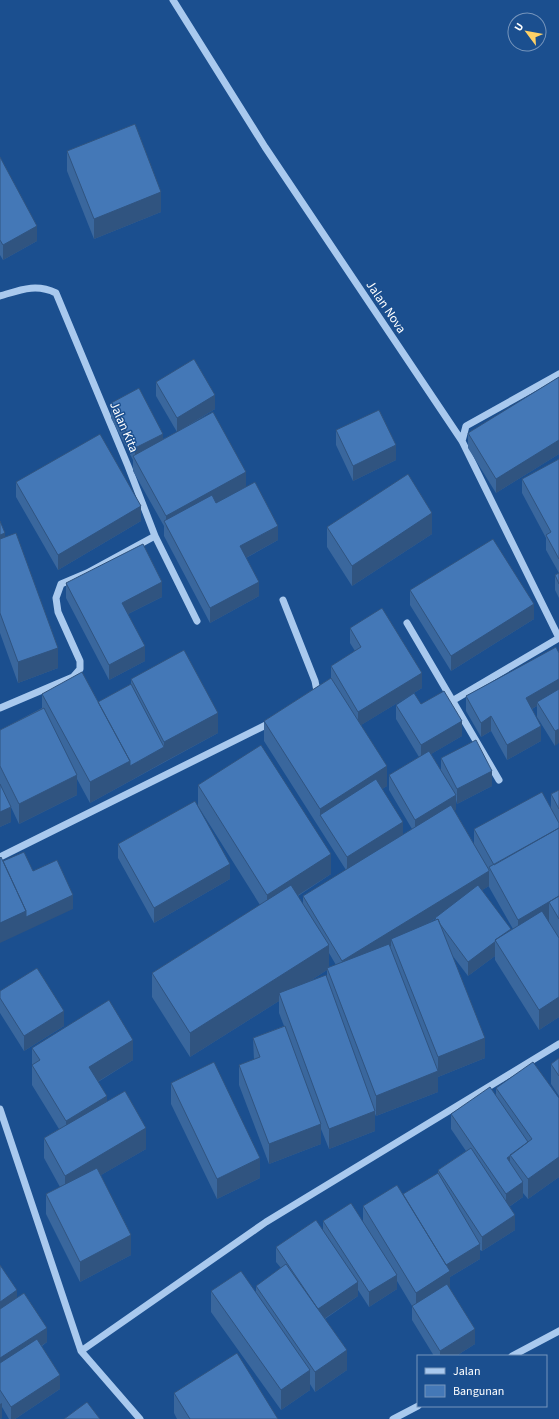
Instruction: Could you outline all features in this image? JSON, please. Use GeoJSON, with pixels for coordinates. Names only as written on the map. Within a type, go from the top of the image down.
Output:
{"type":"FeatureCollection","features":[{"type":"Feature","properties":{"kind":"street","name":"Jalan Nova"},"geometry":{"type":"LineString","coordinates":[[173,0],[265,147],[462,441],[559,638]]}},
{"type":"Feature","properties":{"kind":"street","name":"Jalan Kita"},"geometry":{"type":"LineString","coordinates":[[0,296],[32,288],[46,288],[56,293],[128,466],[155,536],[197,621]]}},
{"type":"Feature","properties":{"kind":"street"},"geometry":{"type":"LineString","coordinates":[[462,441],[466,426],[559,374]]}},
{"type":"Feature","properties":{"kind":"street"},"geometry":{"type":"LineString","coordinates":[[0,708],[73,677],[80,669],[80,661],[58,612],[56,598],[61,584],[87,573],[155,536]]}},
{"type":"Feature","properties":{"kind":"street"},"geometry":{"type":"LineString","coordinates":[[283,600],[316,681],[317,691],[312,700],[309,702]]}},
{"type":"Feature","properties":{"kind":"street"},"geometry":{"type":"LineString","coordinates":[[406,623],[499,780]]}},
{"type":"Feature","properties":{"kind":"street"},"geometry":{"type":"LineString","coordinates":[[452,701],[559,638]]}},
{"type":"Feature","properties":{"kind":"street"},"geometry":{"type":"LineString","coordinates":[[0,858],[277,719]]}},
{"type":"Feature","properties":{"kind":"street"},"geometry":{"type":"LineString","coordinates":[[81,1351],[266,1222],[559,1044]]}},
{"type":"Feature","properties":{"kind":"street"},"geometry":{"type":"LineString","coordinates":[[0,1108],[81,1351],[140,1419]]}},
{"type":"Feature","properties":{"kind":"street"},"geometry":{"type":"LineString","coordinates":[[514,1355],[559,1331]]}},
{"type":"Feature","properties":{"kind":"street"},"geometry":{"type":"LineString","coordinates":[[393,1419],[417,1407]]}},
{"type":"Feature","properties":{"kind":"building"},"geometry":{"type":"Polygon","coordinates":[[[135,124],[161,192],[94,219],[67,151],[135,124]]]}},
{"type":"Feature","properties":{"kind":"building"},"geometry":{"type":"Polygon","coordinates":[[[0,157],[37,226],[3,245],[0,240],[0,157]]]}},
{"type":"Feature","properties":{"kind":"building"},"geometry":{"type":"Polygon","coordinates":[[[194,359],[215,395],[177,418],[156,382],[194,359]]]}},
{"type":"Feature","properties":{"kind":"building"},"geometry":{"type":"Polygon","coordinates":[[[559,377],[559,440],[496,479],[468,433],[559,377]]]}},
{"type":"Feature","properties":{"kind":"building"},"geometry":{"type":"Polygon","coordinates":[[[139,388],[163,434],[135,448],[111,403],[139,388]]]}},
{"type":"Feature","properties":{"kind":"building"},"geometry":{"type":"Polygon","coordinates":[[[379,410],[396,445],[353,466],[336,430],[379,410]]]}},
{"type":"Feature","properties":{"kind":"building"},"geometry":{"type":"Polygon","coordinates":[[[213,412],[246,472],[166,516],[133,456],[213,412]]]}},
{"type":"Feature","properties":{"kind":"building"},"geometry":{"type":"Polygon","coordinates":[[[100,434],[141,506],[58,555],[16,482],[100,434]]]}},
{"type":"Feature","properties":{"kind":"building"},"geometry":{"type":"Polygon","coordinates":[[[559,459],[559,559],[546,535],[551,532],[522,479],[559,459]]]}},
{"type":"Feature","properties":{"kind":"building"},"geometry":{"type":"Polygon","coordinates":[[[408,474],[432,513],[352,566],[327,527],[408,474]]]}},
{"type":"Feature","properties":{"kind":"building"},"geometry":{"type":"Polygon","coordinates":[[[255,482],[278,526],[240,546],[259,582],[210,608],[164,521],[212,495],[216,503],[255,482]]]}},
{"type":"Feature","properties":{"kind":"building"},"geometry":{"type":"Polygon","coordinates":[[[0,521],[5,533],[0,535],[0,521]]]}},
{"type":"Feature","properties":{"kind":"building"},"geometry":{"type":"Polygon","coordinates":[[[16,533],[58,648],[18,662],[0,613],[0,539],[16,533]]]}},
{"type":"Feature","properties":{"kind":"building"},"geometry":{"type":"Polygon","coordinates":[[[493,539],[534,604],[451,656],[410,590],[493,539]]]}},
{"type":"Feature","properties":{"kind":"building"},"geometry":{"type":"Polygon","coordinates":[[[143,544],[162,582],[122,603],[145,646],[109,665],[66,583],[143,544]]]}},
{"type":"Feature","properties":{"kind":"building"},"geometry":{"type":"Polygon","coordinates":[[[559,573],[559,584],[555,575],[559,573]]]}},
{"type":"Feature","properties":{"kind":"building"},"geometry":{"type":"Polygon","coordinates":[[[382,608],[422,673],[358,712],[331,666],[361,647],[350,628],[382,608]]]}},
{"type":"Feature","properties":{"kind":"building"},"geometry":{"type":"Polygon","coordinates":[[[556,647],[559,653],[559,679],[526,698],[541,726],[507,745],[491,716],[481,723],[466,696],[556,647]]]}},
{"type":"Feature","properties":{"kind":"building"},"geometry":{"type":"Polygon","coordinates":[[[184,650],[218,713],[164,742],[131,679],[184,650]]]}},
{"type":"Feature","properties":{"kind":"building"},"geometry":{"type":"Polygon","coordinates":[[[82,672],[130,761],[90,782],[42,694],[82,672]]]}},
{"type":"Feature","properties":{"kind":"building"},"geometry":{"type":"Polygon","coordinates":[[[331,678],[387,766],[320,809],[264,721],[331,678]]]}},
{"type":"Feature","properties":{"kind":"building"},"geometry":{"type":"Polygon","coordinates":[[[131,684],[164,747],[130,766],[130,761],[98,702],[131,684]]]}},
{"type":"Feature","properties":{"kind":"building"},"geometry":{"type":"Polygon","coordinates":[[[559,689],[559,729],[555,731],[537,702],[559,689]]]}},
{"type":"Feature","properties":{"kind":"building"},"geometry":{"type":"Polygon","coordinates":[[[444,691],[462,721],[421,745],[396,705],[414,693],[421,704],[444,691]]]}},
{"type":"Feature","properties":{"kind":"building"},"geometry":{"type":"Polygon","coordinates":[[[44,708],[77,775],[19,804],[0,766],[0,730],[44,708]]]}},
{"type":"Feature","properties":{"kind":"building"},"geometry":{"type":"Polygon","coordinates":[[[476,740],[492,771],[457,789],[441,758],[476,740]]]}},
{"type":"Feature","properties":{"kind":"building"},"geometry":{"type":"Polygon","coordinates":[[[261,745],[331,854],[267,895],[198,785],[261,745]]]}},
{"type":"Feature","properties":{"kind":"building"},"geometry":{"type":"Polygon","coordinates":[[[429,751],[456,795],[415,820],[389,775],[429,751]]]}},
{"type":"Feature","properties":{"kind":"building"},"geometry":{"type":"Polygon","coordinates":[[[376,779],[403,822],[347,857],[320,815],[376,779]]]}},
{"type":"Feature","properties":{"kind":"building"},"geometry":{"type":"Polygon","coordinates":[[[0,784],[11,807],[0,812],[0,784]]]}},
{"type":"Feature","properties":{"kind":"building"},"geometry":{"type":"Polygon","coordinates":[[[559,790],[559,809],[551,794],[559,790]]]}},
{"type":"Feature","properties":{"kind":"building"},"geometry":{"type":"Polygon","coordinates":[[[542,792],[559,823],[559,828],[494,865],[474,829],[542,792]]]}},
{"type":"Feature","properties":{"kind":"building"},"geometry":{"type":"Polygon","coordinates":[[[195,801],[230,864],[154,908],[118,844],[195,801]]]}},
{"type":"Feature","properties":{"kind":"building"},"geometry":{"type":"Polygon","coordinates":[[[451,805],[489,871],[342,961],[303,896],[451,805]]]}},
{"type":"Feature","properties":{"kind":"building"},"geometry":{"type":"Polygon","coordinates":[[[559,828],[559,896],[518,920],[489,867],[559,828]]]}},
{"type":"Feature","properties":{"kind":"building"},"geometry":{"type":"Polygon","coordinates":[[[24,852],[33,871],[57,860],[73,895],[26,917],[26,911],[3,861],[24,852]]]}},
{"type":"Feature","properties":{"kind":"building"},"geometry":{"type":"Polygon","coordinates":[[[1,857],[26,911],[0,923],[0,858],[1,857]]]}},
{"type":"Feature","properties":{"kind":"building"},"geometry":{"type":"Polygon","coordinates":[[[291,885],[329,945],[190,1033],[152,973],[291,885]]]}},
{"type":"Feature","properties":{"kind":"building"},"geometry":{"type":"Polygon","coordinates":[[[478,885],[511,929],[468,962],[440,924],[438,919],[437,920],[435,918],[478,885]]]}},
{"type":"Feature","properties":{"kind":"building"},"geometry":{"type":"Polygon","coordinates":[[[559,896],[559,919],[549,902],[559,896]]]}},
{"type":"Feature","properties":{"kind":"building"},"geometry":{"type":"Polygon","coordinates":[[[542,911],[559,938],[559,997],[539,1010],[495,940],[542,911]]]}},
{"type":"Feature","properties":{"kind":"building"},"geometry":{"type":"Polygon","coordinates":[[[438,919],[485,1038],[438,1057],[391,939],[438,919]]]}},
{"type":"Feature","properties":{"kind":"building"},"geometry":{"type":"Polygon","coordinates":[[[389,944],[438,1071],[376,1096],[327,968],[389,944]]]}},
{"type":"Feature","properties":{"kind":"building"},"geometry":{"type":"Polygon","coordinates":[[[37,968],[64,1011],[24,1036],[0,998],[0,991],[37,968]]]}},
{"type":"Feature","properties":{"kind":"building"},"geometry":{"type":"Polygon","coordinates":[[[326,975],[375,1111],[329,1129],[279,993],[326,975]]]}},
{"type":"Feature","properties":{"kind":"building"},"geometry":{"type":"Polygon","coordinates":[[[109,1000],[133,1040],[89,1067],[107,1096],[66,1121],[32,1065],[40,1060],[32,1048],[109,1000]]]}},
{"type":"Feature","properties":{"kind":"building"},"geometry":{"type":"Polygon","coordinates":[[[285,1026],[321,1124],[269,1144],[239,1065],[260,1057],[253,1038],[285,1026]]]}},
{"type":"Feature","properties":{"kind":"building"},"geometry":{"type":"Polygon","coordinates":[[[559,1058],[559,1076],[551,1064],[559,1058]]]}},
{"type":"Feature","properties":{"kind":"building"},"geometry":{"type":"Polygon","coordinates":[[[214,1062],[260,1158],[217,1179],[171,1083],[214,1062]]]}},
{"type":"Feature","properties":{"kind":"building"},"geometry":{"type":"Polygon","coordinates":[[[533,1062],[559,1098],[559,1157],[528,1179],[510,1155],[532,1139],[496,1088],[533,1062]]]}},
{"type":"Feature","properties":{"kind":"building"},"geometry":{"type":"Polygon","coordinates":[[[490,1087],[528,1142],[507,1158],[523,1182],[506,1194],[451,1114],[490,1087]]]}},
{"type":"Feature","properties":{"kind":"building"},"geometry":{"type":"Polygon","coordinates":[[[125,1091],[146,1128],[65,1176],[44,1138],[125,1091]]]}},
{"type":"Feature","properties":{"kind":"building"},"geometry":{"type":"Polygon","coordinates":[[[471,1148],[515,1215],[482,1237],[438,1170],[471,1148]]]}},
{"type":"Feature","properties":{"kind":"building"},"geometry":{"type":"Polygon","coordinates":[[[97,1168],[131,1235],[80,1262],[46,1194],[97,1168]]]}},
{"type":"Feature","properties":{"kind":"building"},"geometry":{"type":"Polygon","coordinates":[[[438,1173],[480,1244],[446,1265],[403,1194],[438,1173]]]}},
{"type":"Feature","properties":{"kind":"building"},"geometry":{"type":"Polygon","coordinates":[[[397,1185],[450,1271],[416,1293],[363,1206],[397,1185]]]}},
{"type":"Feature","properties":{"kind":"building"},"geometry":{"type":"Polygon","coordinates":[[[351,1203],[397,1275],[369,1292],[323,1221],[351,1203]]]}},
{"type":"Feature","properties":{"kind":"building"},"geometry":{"type":"Polygon","coordinates":[[[316,1220],[358,1282],[318,1309],[276,1247],[316,1220]]]}},
{"type":"Feature","properties":{"kind":"building"},"geometry":{"type":"Polygon","coordinates":[[[286,1264],[347,1350],[315,1372],[256,1286],[286,1264]]]}},
{"type":"Feature","properties":{"kind":"building"},"geometry":{"type":"Polygon","coordinates":[[[0,1265],[17,1290],[0,1302],[0,1265]]]}},
{"type":"Feature","properties":{"kind":"building"},"geometry":{"type":"Polygon","coordinates":[[[241,1271],[310,1370],[281,1390],[211,1291],[241,1271]]]}},
{"type":"Feature","properties":{"kind":"building"},"geometry":{"type":"Polygon","coordinates":[[[447,1284],[475,1329],[440,1351],[412,1306],[447,1284]]]}},
{"type":"Feature","properties":{"kind":"building"},"geometry":{"type":"Polygon","coordinates":[[[24,1293],[47,1328],[0,1358],[0,1309],[24,1293]]]}},
{"type":"Feature","properties":{"kind":"building"},"geometry":{"type":"Polygon","coordinates":[[[37,1339],[60,1375],[11,1407],[0,1390],[0,1363],[37,1339]]]}},
{"type":"Feature","properties":{"kind":"building"},"geometry":{"type":"Polygon","coordinates":[[[237,1353],[278,1419],[190,1419],[174,1393],[237,1353]]]}},
{"type":"Feature","properties":{"kind":"building"},"geometry":{"type":"Polygon","coordinates":[[[87,1402],[100,1419],[64,1419],[87,1402]]]}}]}
